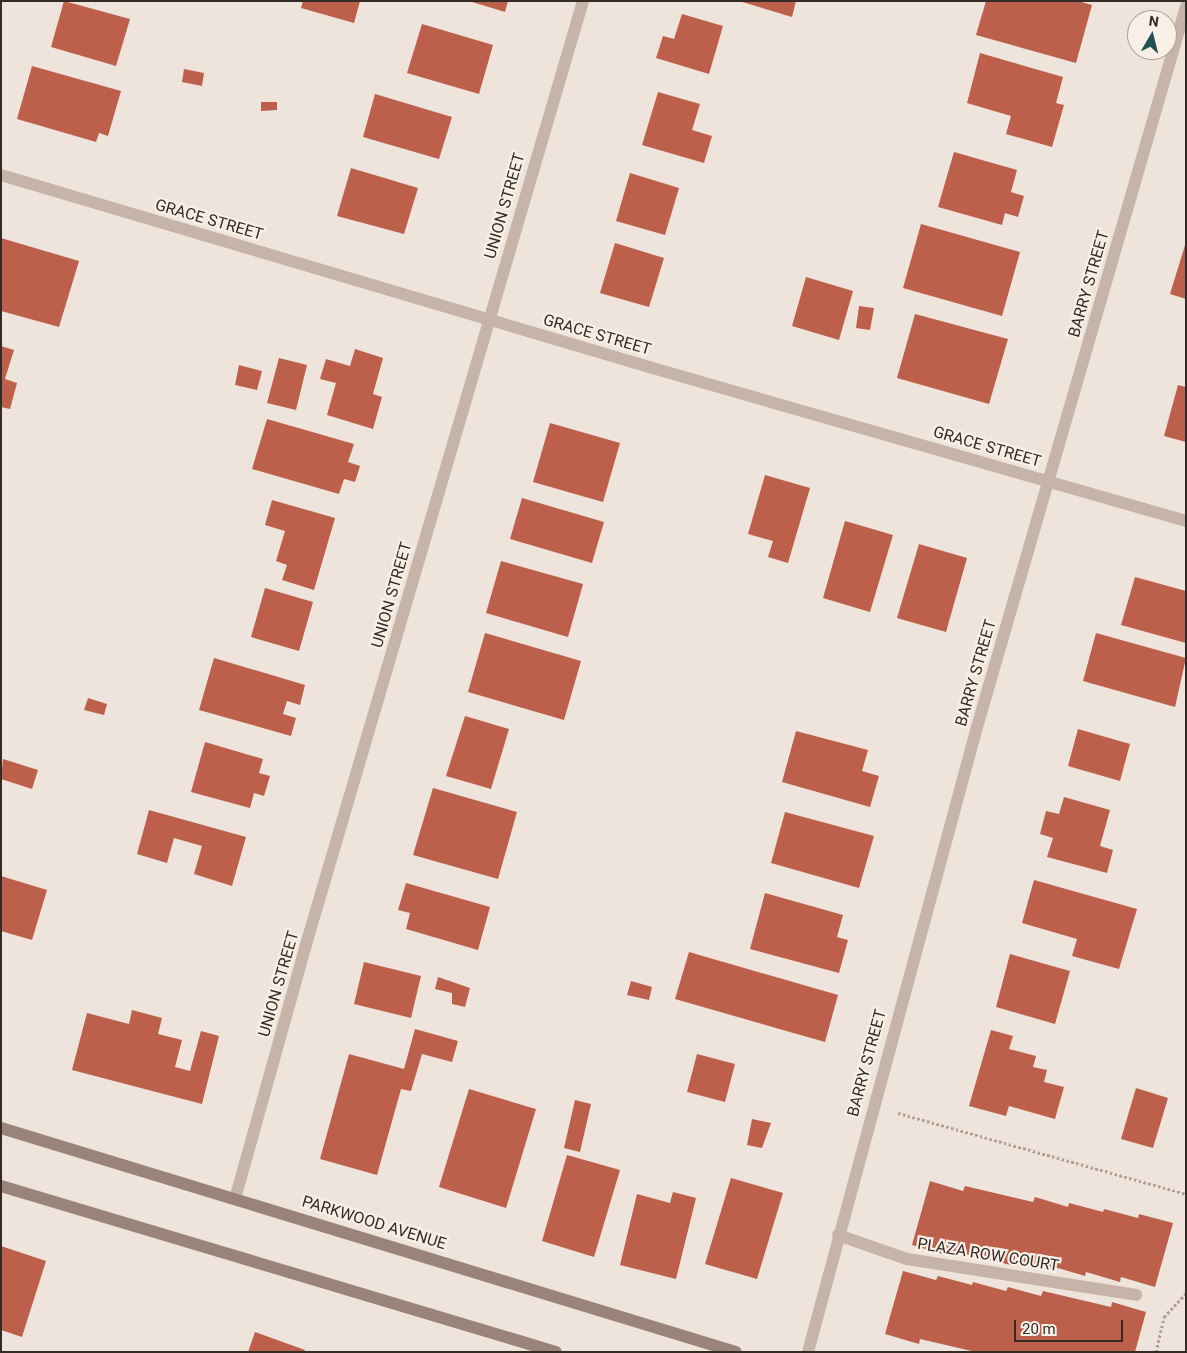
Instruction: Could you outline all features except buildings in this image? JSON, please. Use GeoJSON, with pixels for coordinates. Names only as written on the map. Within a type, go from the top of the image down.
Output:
{"type":"FeatureCollection","features":[{"type":"Feature","properties":{"kind":"main road","name":"PARKWOOD AVENUE"},"geometry":{"type":"LineString","coordinates":[[1,1128],[736,1352]]}},
{"type":"Feature","properties":{"kind":"main road"},"geometry":{"type":"LineString","coordinates":[[1,1186],[556,1352]]}},
{"type":"Feature","properties":{"kind":"street","name":"UNION STREET"},"geometry":{"type":"LineString","coordinates":[[235,1199],[583,1]]}},
{"type":"Feature","properties":{"kind":"street","name":"BARRY STREET"},"geometry":{"type":"LineString","coordinates":[[808,1352],[838,1235],[977,727],[1050,482],[1186,6]]}},
{"type":"Feature","properties":{"kind":"street","name":"GRACE STREET"},"geometry":{"type":"LineString","coordinates":[[1,175],[489,320],[1186,521]]}},
{"type":"Feature","properties":{"kind":"street","name":"PLAZA ROW COURT"},"geometry":{"type":"LineString","coordinates":[[838,1235],[907,1259],[1136,1295]]}},
{"type":"Feature","properties":{"kind":"path"},"geometry":{"type":"LineString","coordinates":[[895,1112],[1186,1194]]}},
{"type":"Feature","properties":{"kind":"path"},"geometry":{"type":"LineString","coordinates":[[1156,1352],[1164,1317],[1186,1293]]}}]}
